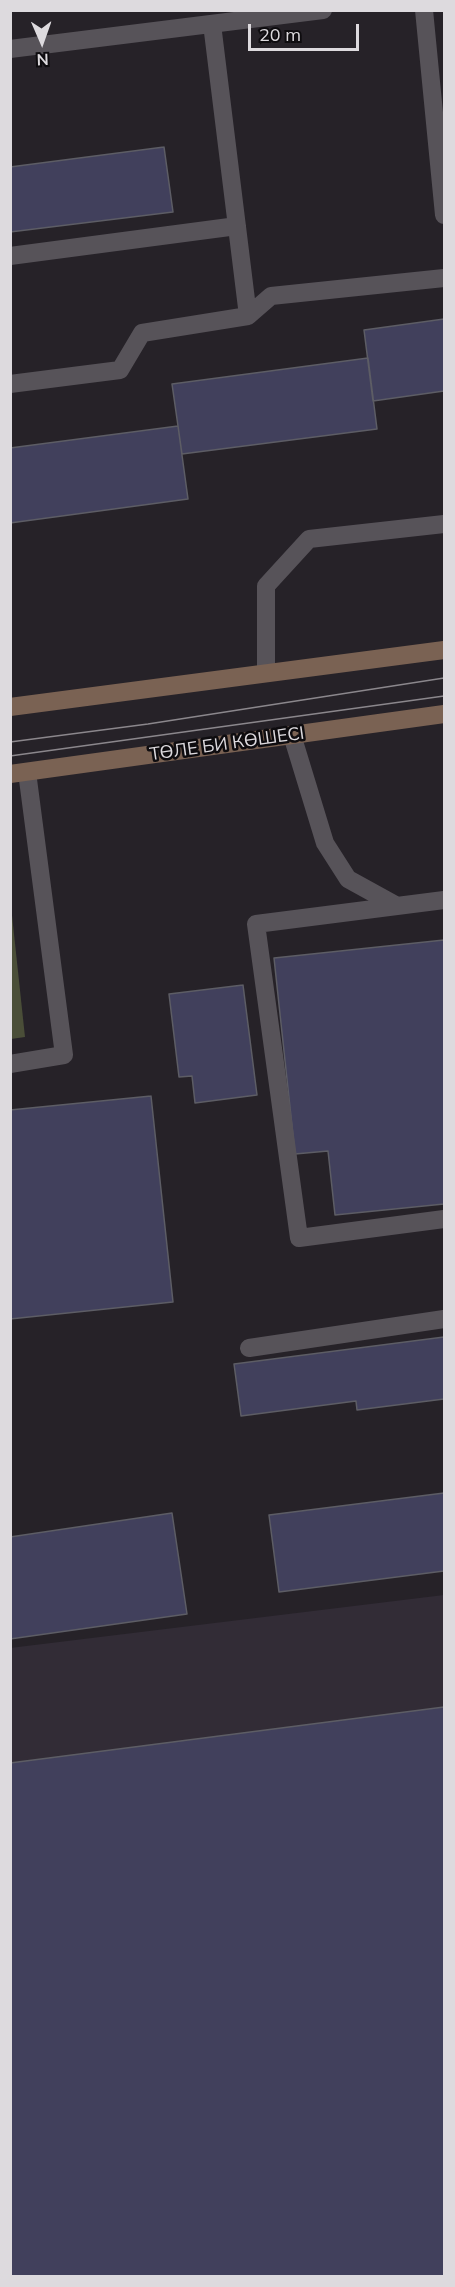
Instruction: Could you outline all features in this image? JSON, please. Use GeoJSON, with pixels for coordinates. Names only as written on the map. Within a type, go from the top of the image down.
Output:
{"type":"FeatureCollection","features":[{"type":"Feature","properties":{"kind":"main road"},"geometry":{"type":"LineString","coordinates":[[10,707],[444,650]]}},
{"type":"Feature","properties":{"kind":"main road","name":"ТӨЛЕ БИ КӨШЕСІ"},"geometry":{"type":"LineString","coordinates":[[19,773],[444,714]]}},
{"type":"Feature","properties":{"kind":"lane"},"geometry":{"type":"LineString","coordinates":[[10,49],[323,10]]}},
{"type":"Feature","properties":{"kind":"lane"},"geometry":{"type":"LineString","coordinates":[[424,10],[444,215]]}},
{"type":"Feature","properties":{"kind":"lane"},"geometry":{"type":"LineString","coordinates":[[212,24],[248,316]]}},
{"type":"Feature","properties":{"kind":"lane"},"geometry":{"type":"LineString","coordinates":[[10,256],[237,226]]}},
{"type":"Feature","properties":{"kind":"lane"},"geometry":{"type":"LineString","coordinates":[[10,384],[120,370],[142,333],[248,316],[271,296],[444,278]]}},
{"type":"Feature","properties":{"kind":"lane"},"geometry":{"type":"LineString","coordinates":[[266,673],[266,586],[309,538],[444,524]]}},
{"type":"Feature","properties":{"kind":"lane"},"geometry":{"type":"LineString","coordinates":[[292,735],[325,843],[348,879],[397,906]]}},
{"type":"Feature","properties":{"kind":"lane"},"geometry":{"type":"LineString","coordinates":[[10,1064],[64,1055],[19,773]]}},
{"type":"Feature","properties":{"kind":"lane"},"geometry":{"type":"LineString","coordinates":[[444,900],[256,924],[299,1238],[444,1219]]}},
{"type":"Feature","properties":{"kind":"lane"},"geometry":{"type":"LineString","coordinates":[[249,1348],[444,1319]]}},
{"type":"Feature","properties":{"kind":"shaded area"},"geometry":{"type":"Polygon","coordinates":[[[444,1595],[444,2276],[11,2276],[10,1648],[444,1595]]]}},
{"type":"Feature","properties":{"kind":"green space"},"geometry":{"type":"Polygon","coordinates":[[[11,906],[25,1037],[10,1039],[11,906]]]}},
{"type":"Feature","properties":{"kind":"building"},"geometry":{"type":"Polygon","coordinates":[[[164,147],[173,212],[10,232],[10,167],[164,147]]]}},
{"type":"Feature","properties":{"kind":"building"},"geometry":{"type":"Polygon","coordinates":[[[444,319],[444,391],[373,401],[364,330],[444,319]]]}},
{"type":"Feature","properties":{"kind":"building"},"geometry":{"type":"Polygon","coordinates":[[[368,358],[377,429],[182,454],[172,384],[368,358]]]}},
{"type":"Feature","properties":{"kind":"building"},"geometry":{"type":"Polygon","coordinates":[[[178,426],[188,499],[10,523],[10,448],[178,426]]]}},
{"type":"Feature","properties":{"kind":"building"},"geometry":{"type":"Polygon","coordinates":[[[444,940],[444,1204],[335,1215],[328,1151],[295,1154],[274,958],[444,940]]]}},
{"type":"Feature","properties":{"kind":"building"},"geometry":{"type":"Polygon","coordinates":[[[243,985],[257,1095],[195,1103],[192,1076],[179,1077],[169,994],[243,985]]]}},
{"type":"Feature","properties":{"kind":"building"},"geometry":{"type":"Polygon","coordinates":[[[151,1096],[173,1302],[10,1319],[10,1110],[151,1096]]]}},
{"type":"Feature","properties":{"kind":"building"},"geometry":{"type":"Polygon","coordinates":[[[444,1337],[444,1399],[357,1410],[356,1401],[241,1416],[234,1364],[444,1337]]]}},
{"type":"Feature","properties":{"kind":"building"},"geometry":{"type":"Polygon","coordinates":[[[444,1493],[444,1571],[279,1592],[269,1515],[444,1493]]]}},
{"type":"Feature","properties":{"kind":"building"},"geometry":{"type":"Polygon","coordinates":[[[172,1513],[187,1614],[10,1639],[10,1537],[172,1513]]]}},
{"type":"Feature","properties":{"kind":"building"},"geometry":{"type":"Polygon","coordinates":[[[444,1707],[444,2276],[10,2276],[10,1763],[444,1707]]]}},
{"type":"Feature","properties":{"kind":"tram line"},"geometry":{"type":"LineString","coordinates":[[10,742],[148,724],[444,678]]}},
{"type":"Feature","properties":{"kind":"tram line"},"geometry":{"type":"LineString","coordinates":[[10,756],[444,696]]}}]}
